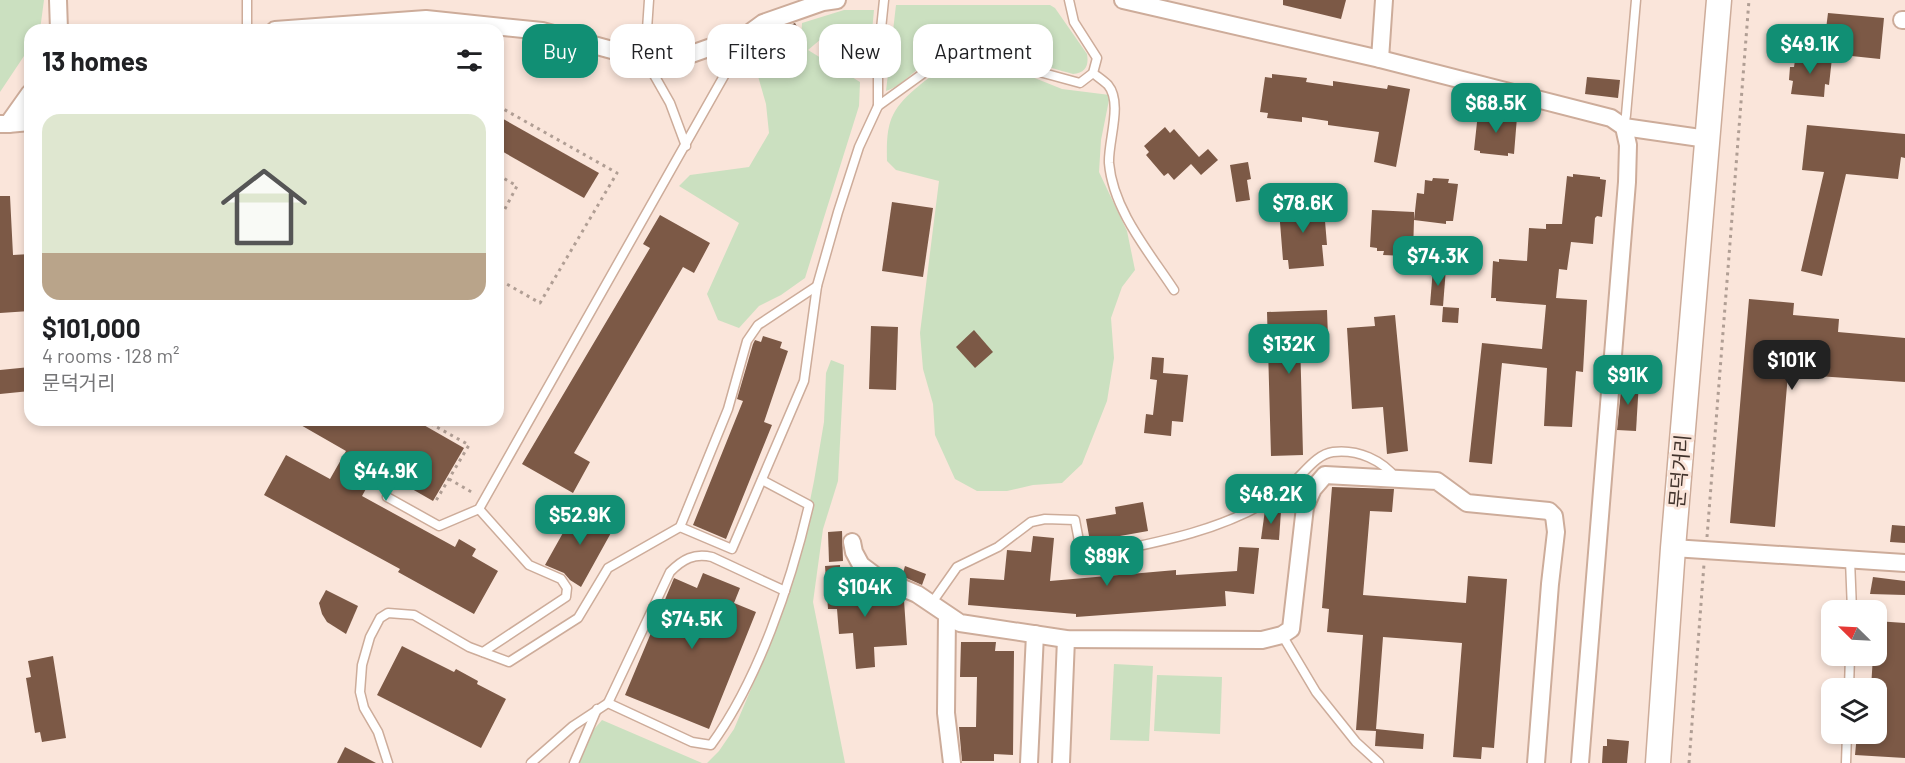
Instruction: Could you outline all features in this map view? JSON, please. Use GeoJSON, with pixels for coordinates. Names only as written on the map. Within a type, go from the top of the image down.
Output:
{"type":"FeatureCollection","features":[{"type":"Feature","properties":{"kind":"main road","name":"문덕거리"},"geometry":{"type":"LineString","coordinates":[[1658,763],[1673,548],[1719,0]]}},
{"type":"Feature","properties":{"kind":"street"},"geometry":{"type":"LineString","coordinates":[[58,0],[59,24]]}},
{"type":"Feature","properties":{"kind":"street"},"geometry":{"type":"LineString","coordinates":[[762,24],[823,2],[837,0]]}},
{"type":"Feature","properties":{"kind":"street"},"geometry":{"type":"LineString","coordinates":[[1123,0],[1380,59],[1611,118],[1624,127],[1707,139]]}},
{"type":"Feature","properties":{"kind":"street"},"geometry":{"type":"LineString","coordinates":[[1380,59],[1384,0]]}},
{"type":"Feature","properties":{"kind":"street"},"geometry":{"type":"LineString","coordinates":[[357,24],[426,19],[474,24]]}},
{"type":"Feature","properties":{"kind":"street"},"geometry":{"type":"LineString","coordinates":[[504,27],[542,31],[610,50]]}},
{"type":"Feature","properties":{"kind":"street"},"geometry":{"type":"LineString","coordinates":[[4,124],[24,100]]}},
{"type":"Feature","properties":{"kind":"street"},"geometry":{"type":"LineString","coordinates":[[4,124],[24,122]]}},
{"type":"Feature","properties":{"kind":"street"},"geometry":{"type":"LineString","coordinates":[[1580,763],[1627,182],[1628,145],[1624,127]]}},
{"type":"Feature","properties":{"kind":"street"},"geometry":{"type":"LineString","coordinates":[[852,542],[861,565],[877,577],[917,594],[960,623],[1066,639],[1262,640],[1282,635],[1291,629],[1305,507],[1312,489],[1325,475],[1437,481],[1467,503],[1549,511],[1554,516],[1556,532],[1536,763]]}},
{"type":"Feature","properties":{"kind":"street"},"geometry":{"type":"LineString","coordinates":[[1673,548],[1905,563]]}},
{"type":"Feature","properties":{"kind":"street"},"geometry":{"type":"LineString","coordinates":[[947,615],[946,713],[952,763]]}},
{"type":"Feature","properties":{"kind":"street"},"geometry":{"type":"LineString","coordinates":[[1029,763],[1035,634]]}},
{"type":"Feature","properties":{"kind":"street"},"geometry":{"type":"LineString","coordinates":[[1061,763],[1066,639]]}},
{"type":"Feature","properties":{"kind":"lane"},"geometry":{"type":"LineString","coordinates":[[247,0],[247,24]]}},
{"type":"Feature","properties":{"kind":"lane"},"geometry":{"type":"LineString","coordinates":[[647,24],[649,0]]}},
{"type":"Feature","properties":{"kind":"lane"},"geometry":{"type":"LineString","coordinates":[[680,527],[732,549],[804,381],[817,286],[859,147],[878,106],[878,58],[884,0]]}},
{"type":"Feature","properties":{"kind":"lane"},"geometry":{"type":"LineString","coordinates":[[878,106],[943,59],[959,56],[984,57],[1080,83],[1094,74],[1097,58],[1074,22],[1069,0]]}},
{"type":"Feature","properties":{"kind":"lane"},"geometry":{"type":"LineString","coordinates":[[1624,127],[1636,0]]}},
{"type":"Feature","properties":{"kind":"lane"},"geometry":{"type":"LineString","coordinates":[[1094,74],[1108,86],[1115,98],[1109,163],[1117,196],[1133,228],[1174,290]]}},
{"type":"Feature","properties":{"kind":"lane"},"geometry":{"type":"LineString","coordinates":[[655,78],[670,103],[686,146]]}},
{"type":"Feature","properties":{"kind":"lane"},"geometry":{"type":"LineString","coordinates":[[387,497],[439,526],[479,509],[724,78]]}},
{"type":"Feature","properties":{"kind":"lane"},"geometry":{"type":"LineString","coordinates":[[388,763],[378,732],[364,708],[360,692],[362,665],[370,637],[380,618],[388,613],[414,615],[469,647],[509,662],[578,618],[608,568],[680,527],[728,409],[747,341],[758,325],[817,286]]}},
{"type":"Feature","properties":{"kind":"lane"},"geometry":{"type":"LineString","coordinates":[[931,604],[957,567],[998,547],[1031,522],[1045,519],[1075,520],[1079,541],[1086,557],[1174,538],[1241,516],[1289,487],[1319,458],[1331,452],[1377,460],[1388,467],[1398,479]]}},
{"type":"Feature","properties":{"kind":"lane"},"geometry":{"type":"LineString","coordinates":[[608,703],[692,742],[711,745],[725,726],[756,665],[796,561],[809,505],[762,480]]}},
{"type":"Feature","properties":{"kind":"lane"},"geometry":{"type":"LineString","coordinates":[[479,509],[530,565],[561,579],[567,588],[566,597],[483,652]]}},
{"type":"Feature","properties":{"kind":"lane"},"geometry":{"type":"LineString","coordinates":[[531,763],[573,726],[608,703],[670,572],[683,559],[701,555],[712,557],[784,591]]}},
{"type":"Feature","properties":{"kind":"lane"},"geometry":{"type":"LineString","coordinates":[[1850,560],[1852,600]]}},
{"type":"Feature","properties":{"kind":"lane"},"geometry":{"type":"LineString","coordinates":[[1282,635],[1316,692],[1356,742],[1379,763]]}},
{"type":"Feature","properties":{"kind":"lane"},"geometry":{"type":"LineString","coordinates":[[574,763],[598,708]]}},
{"type":"Feature","properties":{"kind":"lane"},"geometry":{"type":"LineString","coordinates":[[1846,763],[1847,744]]}},
{"type":"Feature","properties":{"kind":"path"},"geometry":{"type":"LineString","coordinates":[[1689,763],[1749,0]]}},
{"type":"Feature","properties":{"kind":"path"},"geometry":{"type":"LineString","coordinates":[[504,109],[617,173],[540,303],[504,282]]}},
{"type":"Feature","properties":{"kind":"path"},"geometry":{"type":"LineString","coordinates":[[504,178],[517,186],[504,211]]}},
{"type":"Feature","properties":{"kind":"path"},"geometry":{"type":"LineString","coordinates":[[434,504],[469,445],[436,426]]}},
{"type":"Feature","properties":{"kind":"path"},"geometry":{"type":"LineString","coordinates":[[449,479],[484,500]]}},
{"type":"Feature","properties":{"kind":"green space"},"geometry":{"type":"Polygon","coordinates":[[[0,0],[44,0],[41,24],[24,24],[24,56],[0,92],[0,0]]]}},
{"type":"Feature","properties":{"kind":"green space"},"geometry":{"type":"Polygon","coordinates":[[[896,5],[1050,5],[1055,8],[1087,54],[1087,65],[1081,72],[1073,74],[1053,68],[1053,24],[913,24],[913,73],[886,91],[888,78],[901,78],[901,24],[894,24],[896,5]]]}},
{"type":"Feature","properties":{"kind":"green space"},"geometry":{"type":"Polygon","coordinates":[[[844,10],[874,10],[873,24],[819,24],[819,41],[808,50],[819,57],[819,78],[854,78],[860,82],[859,106],[805,278],[781,295],[759,306],[739,328],[718,320],[707,294],[739,223],[679,186],[690,175],[749,167],[769,133],[766,104],[758,78],[807,78],[807,24],[802,23],[844,10]]]}},
{"type":"Feature","properties":{"kind":"green space"},"geometry":{"type":"Polygon","coordinates":[[[930,78],[1035,78],[1062,89],[1110,95],[1101,140],[1099,172],[1127,231],[1135,270],[1122,287],[1111,318],[1114,358],[1107,401],[1082,464],[1062,483],[1033,485],[1007,491],[977,491],[955,479],[935,435],[933,404],[923,369],[920,333],[939,181],[896,170],[887,161],[889,126],[892,117],[902,101],[930,78]]]}},
{"type":"Feature","properties":{"kind":"green space"},"geometry":{"type":"Polygon","coordinates":[[[831,360],[844,365],[838,481],[823,529],[813,602],[845,763],[707,763],[719,751],[734,729],[775,633],[795,575],[824,422],[826,373],[831,360]]]}},
{"type":"Feature","properties":{"kind":"green space"},"geometry":{"type":"Polygon","coordinates":[[[1114,664],[1153,666],[1149,741],[1110,740],[1114,664]]]}},
{"type":"Feature","properties":{"kind":"green space"},"geometry":{"type":"Polygon","coordinates":[[[1157,675],[1222,677],[1220,734],[1154,731],[1157,675]]]}},
{"type":"Feature","properties":{"kind":"green space"},"geometry":{"type":"Polygon","coordinates":[[[602,720],[702,763],[573,763],[578,748],[602,720]]]}},
{"type":"Feature","properties":{"kind":"building"},"geometry":{"type":"Polygon","coordinates":[[[1283,0],[1346,0],[1341,19],[1283,5],[1283,0]]]}},
{"type":"Feature","properties":{"kind":"building"},"geometry":{"type":"Polygon","coordinates":[[[1828,13],[1884,18],[1880,59],[1823,53],[1828,13]]]}},
{"type":"Feature","properties":{"kind":"building"},"geometry":{"type":"Polygon","coordinates":[[[1796,54],[1832,58],[1829,85],[1825,84],[1824,97],[1791,94],[1793,81],[1789,80],[1790,67],[1794,67],[1796,54]]]}},
{"type":"Feature","properties":{"kind":"building"},"geometry":{"type":"Polygon","coordinates":[[[1272,74],[1307,78],[1306,82],[1333,86],[1333,81],[1387,89],[1388,85],[1410,89],[1396,167],[1374,162],[1379,132],[1328,125],[1328,121],[1302,117],[1302,122],[1267,118],[1268,113],[1260,112],[1265,77],[1272,78],[1272,74]]]}},
{"type":"Feature","properties":{"kind":"building"},"geometry":{"type":"Polygon","coordinates":[[[1587,77],[1620,80],[1618,98],[1585,94],[1587,77]]]}},
{"type":"Feature","properties":{"kind":"building"},"geometry":{"type":"Polygon","coordinates":[[[1484,112],[1511,114],[1517,117],[1514,154],[1508,153],[1508,156],[1480,153],[1474,150],[1478,113],[1484,114],[1484,112]]]}},
{"type":"Feature","properties":{"kind":"building"},"geometry":{"type":"Polygon","coordinates":[[[504,119],[599,173],[584,198],[504,152],[504,119]]]}},
{"type":"Feature","properties":{"kind":"building"},"geometry":{"type":"Polygon","coordinates":[[[1807,125],[1905,134],[1905,158],[1901,157],[1898,179],[1846,174],[1822,276],[1801,271],[1824,172],[1802,170],[1807,125]]]}},
{"type":"Feature","properties":{"kind":"building"},"geometry":{"type":"Polygon","coordinates":[[[1165,127],[1170,133],[1174,129],[1199,157],[1208,149],[1218,160],[1201,175],[1191,164],[1174,180],[1168,173],[1164,176],[1146,155],[1149,152],[1144,146],[1165,127]]]}},
{"type":"Feature","properties":{"kind":"building"},"geometry":{"type":"Polygon","coordinates":[[[1248,162],[1251,179],[1247,180],[1250,200],[1236,202],[1230,165],[1248,162]]]}},
{"type":"Feature","properties":{"kind":"building"},"geometry":{"type":"Polygon","coordinates":[[[1573,174],[1600,177],[1606,180],[1602,217],[1595,218],[1593,244],[1571,242],[1567,270],[1559,269],[1556,298],[1587,300],[1583,372],[1576,371],[1572,427],[1544,426],[1547,368],[1502,363],[1492,464],[1469,462],[1482,343],[1542,349],[1546,305],[1496,301],[1496,298],[1491,298],[1493,261],[1499,262],[1499,259],[1527,261],[1529,228],[1546,229],[1546,224],[1562,224],[1567,176],[1573,177],[1573,174]]]}},
{"type":"Feature","properties":{"kind":"building"},"geometry":{"type":"Polygon","coordinates":[[[1449,179],[1448,183],[1458,184],[1453,221],[1446,221],[1446,224],[1414,220],[1417,193],[1424,194],[1425,180],[1449,179]]]}},
{"type":"Feature","properties":{"kind":"building"},"geometry":{"type":"Polygon","coordinates":[[[0,196],[10,196],[13,255],[24,254],[24,311],[0,313],[0,196]]]}},
{"type":"Feature","properties":{"kind":"building"},"geometry":{"type":"Polygon","coordinates":[[[1318,199],[1320,222],[1325,221],[1327,245],[1322,245],[1324,266],[1289,269],[1288,260],[1283,260],[1279,210],[1283,210],[1283,202],[1318,199]]]}},
{"type":"Feature","properties":{"kind":"building"},"geometry":{"type":"Polygon","coordinates":[[[892,202],[933,208],[923,277],[882,271],[892,202]]]}},
{"type":"Feature","properties":{"kind":"building"},"geometry":{"type":"Polygon","coordinates":[[[1372,210],[1414,212],[1413,252],[1405,252],[1405,256],[1383,255],[1384,251],[1377,251],[1377,248],[1370,247],[1372,210]]]}},
{"type":"Feature","properties":{"kind":"building"},"geometry":{"type":"Polygon","coordinates":[[[660,215],[710,243],[694,273],[683,267],[574,453],[590,462],[573,493],[522,464],[650,248],[643,244],[660,215]]]}},
{"type":"Feature","properties":{"kind":"building"},"geometry":{"type":"Polygon","coordinates":[[[1433,268],[1446,268],[1443,306],[1430,305],[1433,268]]]}},
{"type":"Feature","properties":{"kind":"building"},"geometry":{"type":"Polygon","coordinates":[[[1749,299],[1794,303],[1793,315],[1839,319],[1838,332],[1905,338],[1905,382],[1788,374],[1775,527],[1730,523],[1749,299]]]}},
{"type":"Feature","properties":{"kind":"building"},"geometry":{"type":"Polygon","coordinates":[[[1443,307],[1459,308],[1458,323],[1442,322],[1443,307]]]}},
{"type":"Feature","properties":{"kind":"building"},"geometry":{"type":"Polygon","coordinates":[[[1327,310],[1328,337],[1300,337],[1303,455],[1271,456],[1267,312],[1327,310]]]}},
{"type":"Feature","properties":{"kind":"building"},"geometry":{"type":"Polygon","coordinates":[[[1395,315],[1408,451],[1387,454],[1383,407],[1352,409],[1347,328],[1375,326],[1374,317],[1395,315]]]}},
{"type":"Feature","properties":{"kind":"building"},"geometry":{"type":"Polygon","coordinates":[[[871,326],[898,327],[896,390],[869,389],[871,326]]]}},
{"type":"Feature","properties":{"kind":"building"},"geometry":{"type":"Polygon","coordinates":[[[974,330],[993,352],[975,368],[956,347],[974,330]]]}},
{"type":"Feature","properties":{"kind":"building"},"geometry":{"type":"Polygon","coordinates":[[[763,336],[782,342],[780,348],[788,351],[764,422],[772,425],[726,539],[693,525],[743,401],[737,399],[753,344],[755,340],[761,342],[763,336]]]}},
{"type":"Feature","properties":{"kind":"building"},"geometry":{"type":"Polygon","coordinates":[[[1152,357],[1164,358],[1163,373],[1188,375],[1183,422],[1172,421],[1171,436],[1144,433],[1146,414],[1153,415],[1157,380],[1150,379],[1152,357]]]}},
{"type":"Feature","properties":{"kind":"building"},"geometry":{"type":"Polygon","coordinates":[[[24,368],[24,392],[0,394],[0,370],[24,368]]]}},
{"type":"Feature","properties":{"kind":"building"},"geometry":{"type":"Polygon","coordinates":[[[1622,380],[1639,381],[1636,431],[1617,430],[1622,380]]]}},
{"type":"Feature","properties":{"kind":"building"},"geometry":{"type":"Polygon","coordinates":[[[302,426],[426,426],[464,448],[433,501],[377,469],[362,496],[455,547],[459,539],[476,549],[472,556],[498,571],[474,614],[398,572],[400,569],[264,495],[286,455],[330,479],[346,451],[302,426]]]}},
{"type":"Feature","properties":{"kind":"building"},"geometry":{"type":"Polygon","coordinates":[[[1332,487],[1394,489],[1392,512],[1370,511],[1363,595],[1466,603],[1468,576],[1507,579],[1494,748],[1482,747],[1481,759],[1453,757],[1462,643],[1383,637],[1376,729],[1424,734],[1423,749],[1375,746],[1376,731],[1356,730],[1363,635],[1327,632],[1329,609],[1322,608],[1332,487]]]}},
{"type":"Feature","properties":{"kind":"building"},"geometry":{"type":"Polygon","coordinates":[[[1143,502],[1148,531],[1120,536],[1120,541],[1091,547],[1086,519],[1116,514],[1115,507],[1143,502]]]}},
{"type":"Feature","properties":{"kind":"building"},"geometry":{"type":"Polygon","coordinates":[[[578,506],[613,525],[612,531],[581,587],[564,573],[545,565],[578,506]]]}},
{"type":"Feature","properties":{"kind":"building"},"geometry":{"type":"Polygon","coordinates":[[[1265,510],[1281,511],[1279,540],[1261,539],[1265,510]]]}},
{"type":"Feature","properties":{"kind":"building"},"geometry":{"type":"Polygon","coordinates":[[[1892,525],[1905,526],[1905,543],[1890,542],[1892,525]]]}},
{"type":"Feature","properties":{"kind":"building"},"geometry":{"type":"Polygon","coordinates":[[[842,531],[843,561],[829,562],[828,532],[842,531]]]}},
{"type":"Feature","properties":{"kind":"building"},"geometry":{"type":"Polygon","coordinates":[[[1033,536],[1054,538],[1050,581],[1176,570],[1176,575],[1237,571],[1239,547],[1259,548],[1254,594],[1225,591],[1226,606],[1076,617],[1076,614],[968,605],[970,578],[1004,580],[1007,550],[1031,552],[1033,536]]]}},
{"type":"Feature","properties":{"kind":"building"},"geometry":{"type":"Polygon","coordinates":[[[840,565],[841,586],[869,584],[871,601],[904,600],[907,645],[874,647],[875,667],[856,669],[853,633],[839,634],[837,609],[828,609],[825,566],[840,565]]]}},
{"type":"Feature","properties":{"kind":"building"},"geometry":{"type":"Polygon","coordinates":[[[905,566],[926,574],[922,585],[902,576],[905,566]]]}},
{"type":"Feature","properties":{"kind":"building"},"geometry":{"type":"Polygon","coordinates":[[[703,573],[740,588],[734,603],[756,612],[709,729],[625,695],[674,578],[697,588],[703,573]]]}},
{"type":"Feature","properties":{"kind":"building"},"geometry":{"type":"Polygon","coordinates":[[[1873,577],[1905,581],[1905,595],[1870,594],[1873,577]]]}},
{"type":"Feature","properties":{"kind":"building"},"geometry":{"type":"Polygon","coordinates":[[[326,590],[358,606],[346,634],[327,622],[322,614],[319,603],[326,590]]]}},
{"type":"Feature","properties":{"kind":"building"},"geometry":{"type":"Polygon","coordinates":[[[1887,622],[1905,623],[1905,758],[1855,755],[1856,744],[1887,744],[1887,678],[1872,678],[1872,666],[1887,666],[1887,622]]]}},
{"type":"Feature","properties":{"kind":"building"},"geometry":{"type":"Polygon","coordinates":[[[961,642],[996,642],[995,651],[1014,651],[1013,755],[994,754],[994,761],[962,761],[959,727],[976,727],[977,677],[960,677],[961,642]]]}},
{"type":"Feature","properties":{"kind":"building"},"geometry":{"type":"Polygon","coordinates":[[[402,646],[454,672],[456,669],[478,681],[477,684],[506,699],[481,748],[377,695],[402,646]]]}},
{"type":"Feature","properties":{"kind":"building"},"geometry":{"type":"Polygon","coordinates":[[[53,656],[66,738],[42,742],[40,732],[35,733],[26,678],[31,677],[28,661],[53,656]]]}},
{"type":"Feature","properties":{"kind":"building"},"geometry":{"type":"Polygon","coordinates":[[[1607,739],[1629,741],[1627,763],[1602,763],[1603,746],[1607,746],[1607,739]]]}},
{"type":"Feature","properties":{"kind":"building"},"geometry":{"type":"Polygon","coordinates":[[[345,747],[376,763],[337,763],[345,747]]]}}]}
